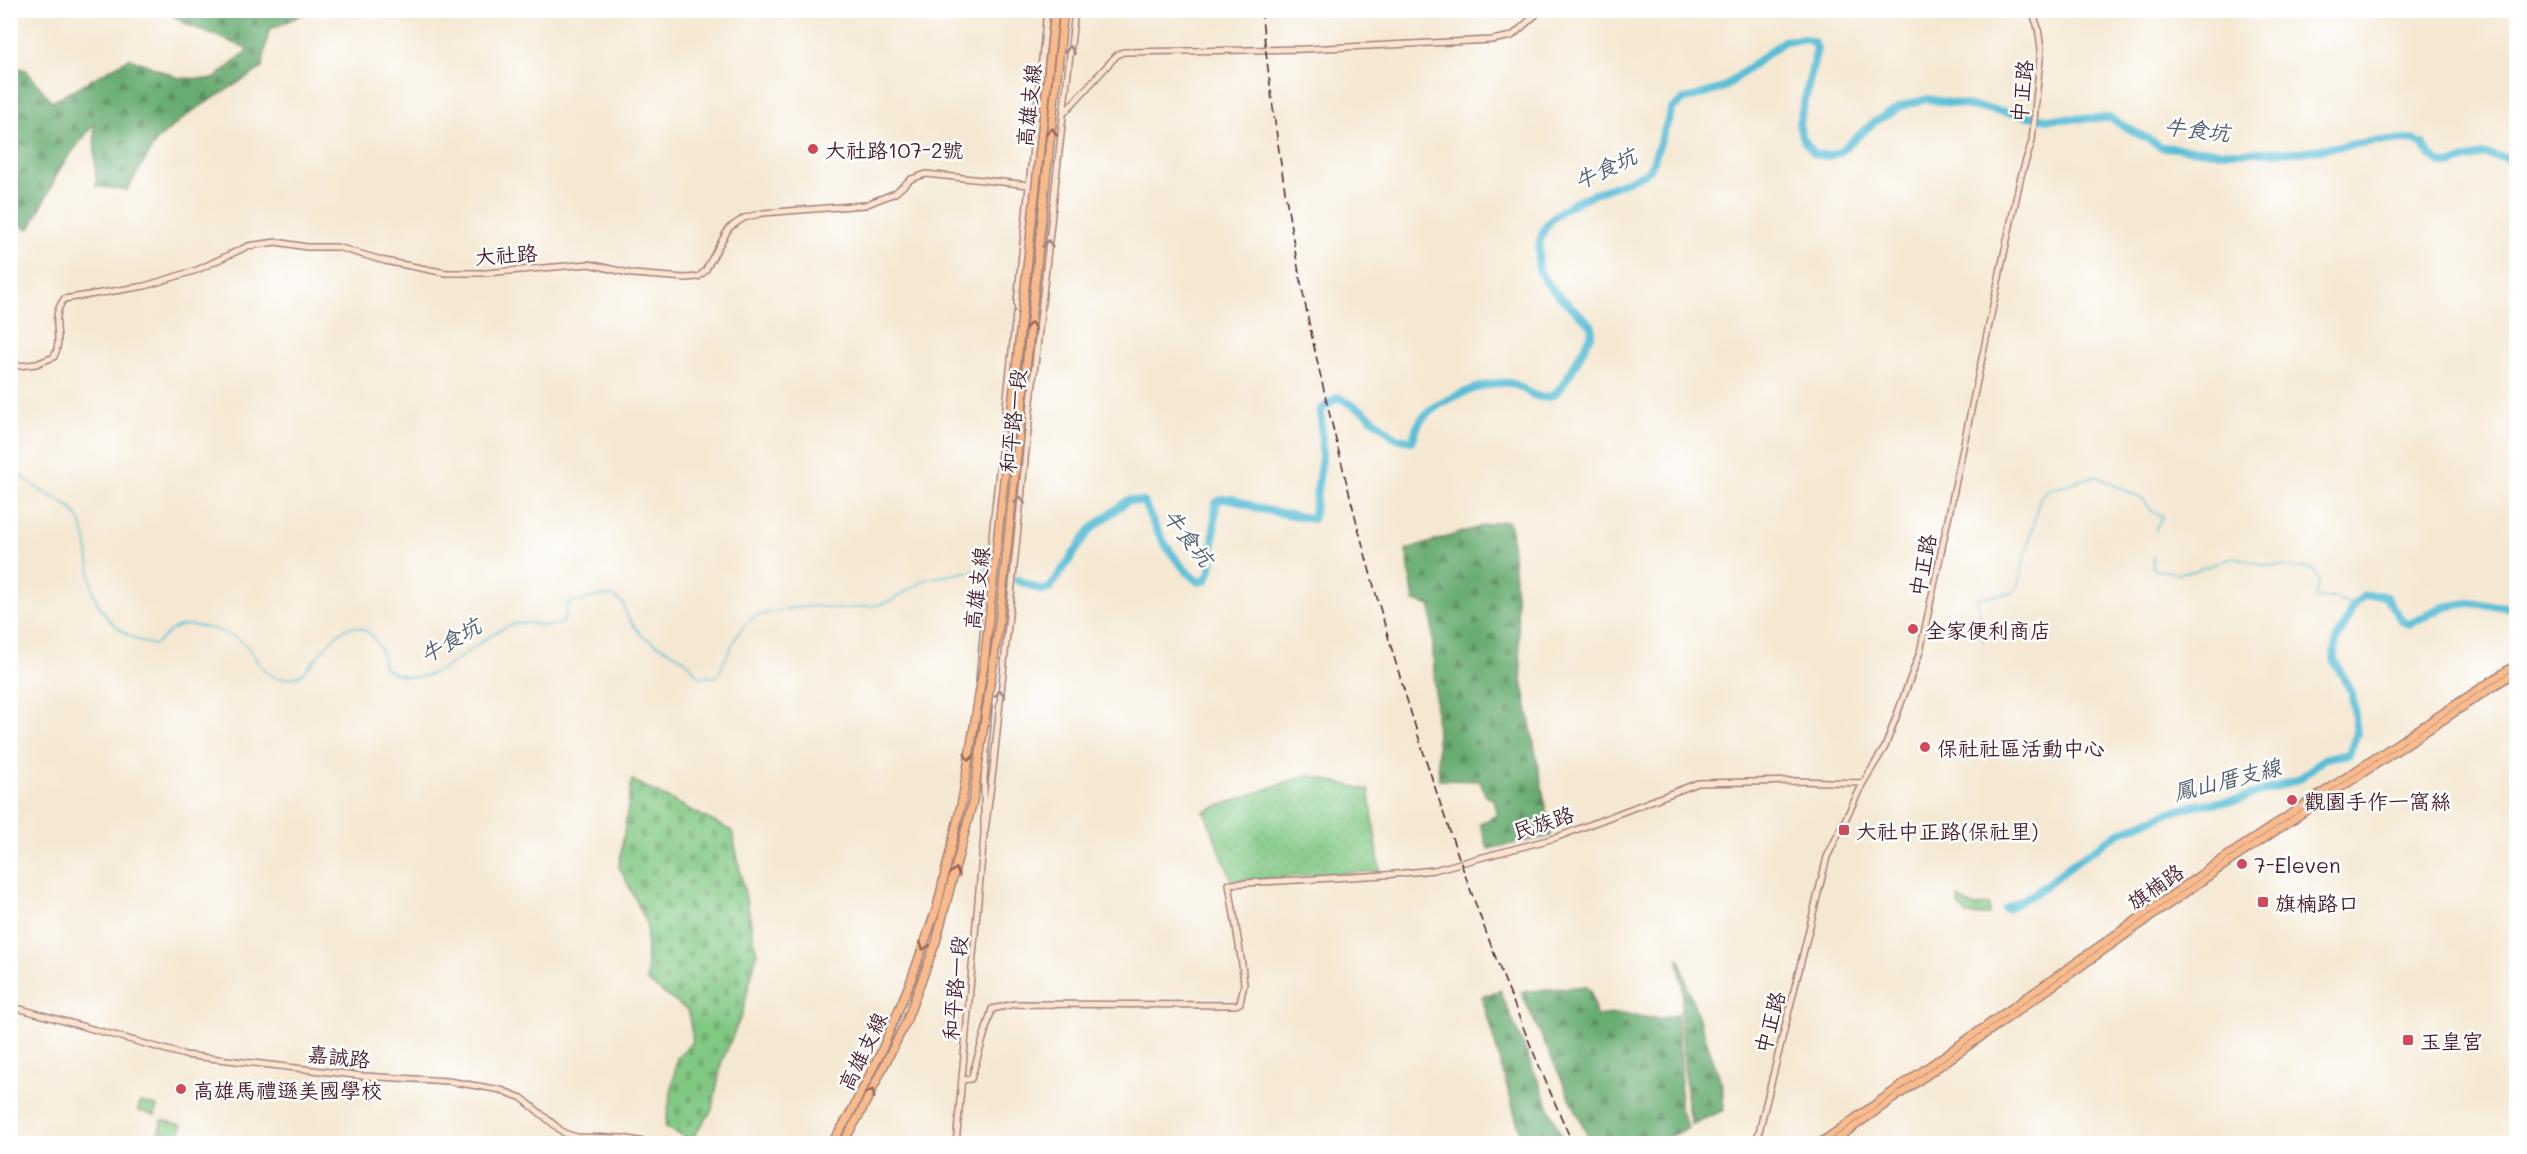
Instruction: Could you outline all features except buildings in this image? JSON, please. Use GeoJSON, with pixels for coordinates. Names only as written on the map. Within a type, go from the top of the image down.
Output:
{"type":"FeatureCollection","features":[{"type":"Feature","properties":{"kind":"highway","name":"高雄支線"},"geometry":{"type":"LineString","coordinates":[[831,1143],[849,1116],[911,980],[937,907],[962,801],[984,664],[1055,10]]}},
{"type":"Feature","properties":{"kind":"highway","name":"高雄支線"},"geometry":{"type":"LineString","coordinates":[[842,1143],[859,1116],[906,1022],[936,942],[973,801],[999,624],[1065,10]]}},
{"type":"Feature","properties":{"kind":"main road","name":"旗楠路"},"geometry":{"type":"LineString","coordinates":[[1818,1143],[2225,857],[2517,664]]}},
{"type":"Feature","properties":{"kind":"main road","name":"旗楠路"},"geometry":{"type":"LineString","coordinates":[[1830,1143],[2228,863],[2517,672]]}},
{"type":"Feature","properties":{"kind":"street","name":"和平路一段"},"geometry":{"type":"LineString","coordinates":[[956,1143],[984,835],[979,669],[1047,10]]}},
{"type":"Feature","properties":{"kind":"street","name":"和平路一段"},"geometry":{"type":"LineString","coordinates":[[984,835],[988,820],[1012,574],[1075,10]]}},
{"type":"Feature","properties":{"kind":"street"},"geometry":{"type":"LineString","coordinates":[[1063,114],[1117,55],[1123,52],[1306,49],[1492,40],[1512,36],[1541,10]]}},
{"type":"Feature","properties":{"kind":"street","name":"中正路"},"geometry":{"type":"LineString","coordinates":[[1756,1143],[1827,856],[1890,734],[1920,652],[1980,362],[2034,122],[2041,49],[2032,10]]}},
{"type":"Feature","properties":{"kind":"street","name":"大社路"},"geometry":{"type":"LineString","coordinates":[[10,367],[36,364],[54,357],[57,351],[57,309],[64,299],[145,286],[197,270],[248,246],[276,242],[307,247],[337,247],[385,261],[446,273],[486,273],[589,264],[633,274],[698,277],[705,271],[729,228],[754,215],[865,205],[895,193],[911,179],[926,174],[1029,185]]}},
{"type":"Feature","properties":{"kind":"street","name":"和平路一段"},"geometry":{"type":"LineString","coordinates":[[984,778],[990,716],[989,670],[1020,386],[1017,301]]}},
{"type":"Feature","properties":{"kind":"street","name":"民族路"},"geometry":{"type":"LineString","coordinates":[[963,1080],[971,1079],[976,1068],[992,1009],[1015,1004],[1236,1005],[1240,1003],[1244,984],[1229,884],[1434,870],[1555,838],[1698,783],[1796,781],[1863,783]]}},
{"type":"Feature","properties":{"kind":"street","name":"嘉誠路"},"geometry":{"type":"LineString","coordinates":[[10,1006],[186,1055],[363,1076],[448,1081],[501,1090],[522,1098],[564,1133],[584,1138],[623,1138],[655,1143]]}},
{"type":"Feature","properties":{"kind":"green space"},"geometry":{"type":"Polygon","coordinates":[[[166,11],[309,11],[269,30],[262,68],[191,112],[157,140],[127,190],[96,186],[94,124],[62,165],[30,229],[11,223],[11,66],[26,70],[52,102],[130,58],[179,78],[214,79],[249,49],[186,24],[166,11]]]}},
{"type":"Feature","properties":{"kind":"green space"},"geometry":{"type":"Polygon","coordinates":[[[1507,521],[1511,526],[1522,680],[1551,836],[1488,849],[1480,824],[1497,815],[1493,799],[1486,797],[1480,781],[1439,780],[1431,606],[1414,601],[1406,550],[1495,522],[1507,521]]]}},
{"type":"Feature","properties":{"kind":"green space"},"geometry":{"type":"Polygon","coordinates":[[[1307,775],[1369,790],[1380,871],[1232,881],[1204,811],[1307,775]]]}},
{"type":"Feature","properties":{"kind":"green space"},"geometry":{"type":"Polygon","coordinates":[[[632,780],[732,831],[757,953],[742,1014],[722,1061],[712,1110],[691,1140],[665,1127],[677,1058],[693,1041],[688,1011],[647,981],[647,923],[619,866],[632,780]]]}},
{"type":"Feature","properties":{"kind":"green space"},"geometry":{"type":"Polygon","coordinates":[[[1958,898],[1972,906],[1989,905],[1989,915],[1967,915],[1960,907],[1958,898]]]}},
{"type":"Feature","properties":{"kind":"green space"},"geometry":{"type":"Polygon","coordinates":[[[1678,959],[1680,959],[1722,1085],[1724,1110],[1691,1125],[1687,1104],[1680,1013],[1682,980],[1678,959]]]}},
{"type":"Feature","properties":{"kind":"green space"},"geometry":{"type":"Polygon","coordinates":[[[1586,986],[1591,991],[1596,1016],[1624,1014],[1659,1018],[1677,1015],[1681,1066],[1680,1109],[1688,1128],[1655,1143],[1591,1143],[1521,992],[1586,986]]]}},
{"type":"Feature","properties":{"kind":"green space"},"geometry":{"type":"Polygon","coordinates":[[[1500,990],[1564,1143],[1523,1143],[1482,997],[1500,990]]]}},
{"type":"Feature","properties":{"kind":"green space"},"geometry":{"type":"Polygon","coordinates":[[[140,1102],[157,1106],[155,1115],[138,1111],[140,1102]]]}},
{"type":"Feature","properties":{"kind":"green space"},"geometry":{"type":"Polygon","coordinates":[[[162,1120],[182,1125],[179,1136],[159,1131],[162,1120]]]}},
{"type":"Feature","properties":{"kind":"waterway","name":"牛食坑"},"geometry":{"type":"LineString","coordinates":[[1017,580],[1041,590],[1049,589],[1090,530],[1128,500],[1144,502],[1173,556],[1198,582],[1206,580],[1211,569],[1216,503],[1222,499],[1233,499],[1260,509],[1313,519],[1322,457],[1321,410],[1338,397],[1363,411],[1396,438],[1412,441],[1425,415],[1446,401],[1473,389],[1509,383],[1540,397],[1551,396],[1567,378],[1591,336],[1592,326],[1548,285],[1539,270],[1542,234],[1551,220],[1581,200],[1650,170],[1672,109],[1683,100],[1723,88],[1784,41],[1805,39],[1814,42],[1817,49],[1799,124],[1803,139],[1815,154],[1828,156],[1840,152],[1873,123],[1904,105],[1927,99],[2047,119],[2110,118],[2162,147],[2223,152],[2300,152],[2376,141],[2413,140],[2423,144],[2429,154],[2440,163],[2452,164],[2484,154],[2516,160]]}},
{"type":"Feature","properties":{"kind":"waterway","name":"牛食坑"},"geometry":{"type":"LineString","coordinates":[[10,469],[65,504],[75,513],[84,531],[96,599],[101,609],[116,626],[134,638],[154,645],[172,630],[181,626],[198,626],[218,631],[241,641],[269,674],[284,678],[302,674],[333,639],[351,627],[361,628],[371,635],[381,650],[384,668],[403,676],[420,677],[452,664],[481,642],[514,624],[550,626],[564,622],[567,604],[600,596],[613,596],[622,602],[628,618],[642,636],[685,660],[700,677],[717,677],[736,637],[746,623],[756,616],[791,608],[816,606],[841,609],[877,605],[890,601],[927,579],[985,569]]}},
{"type":"Feature","properties":{"kind":"waterway"},"geometry":{"type":"LineString","coordinates":[[1983,642],[1977,598],[2011,593],[2017,589],[2040,497],[2049,489],[2096,476],[2143,499],[2153,512],[2162,516],[2155,532]]}},
{"type":"Feature","properties":{"kind":"waterway"},"geometry":{"type":"LineString","coordinates":[[2153,556],[2153,569],[2177,573],[2194,571],[2235,557],[2262,565],[2313,569],[2319,581],[2316,598],[2336,598],[2353,605]]}},
{"type":"Feature","properties":{"kind":"waterway","name":"鳳山厝支線"},"geometry":{"type":"LineString","coordinates":[[2006,909],[2037,892],[2075,862],[2119,833],[2168,813],[2196,805],[2238,800],[2299,779],[2325,758],[2349,754],[2357,733],[2352,694],[2334,660],[2336,640],[2353,605],[2364,596],[2386,597],[2402,621],[2409,624],[2444,607],[2469,603],[2516,608]]}},
{"type":"Feature","properties":{"kind":"tunnel"},"geometry":{"type":"LineString","coordinates":[[1040,162],[1063,114]]}},
{"type":"Feature","properties":{"kind":"railway"},"geometry":{"type":"LineString","coordinates":[[1261,10],[1279,154],[1304,298],[1332,424],[1373,582],[1421,746],[1448,826],[1507,987],[1573,1144]]}},
{"type":"Feature","properties":{"kind":"place","name":"大社路107-2號"},"geometry":{"type":"Point","coordinates":[813,149]}},
{"type":"Feature","properties":{"kind":"place","name":"全家便利商店"},"geometry":{"type":"Point","coordinates":[1913,629]}},
{"type":"Feature","properties":{"kind":"place","name":"保社社區活動中心"},"geometry":{"type":"Point","coordinates":[1925,747]}},
{"type":"Feature","properties":{"kind":"place","name":"觀園手作一窩絲"},"geometry":{"type":"Point","coordinates":[2292,800]}},
{"type":"Feature","properties":{"kind":"place","name":"大社中正路(保社里)"},"geometry":{"type":"Point","coordinates":[1844,830]}},
{"type":"Feature","properties":{"kind":"place","name":"7-Eleven"},"geometry":{"type":"Point","coordinates":[2242,864]}},
{"type":"Feature","properties":{"kind":"place","name":"旗楠路口"},"geometry":{"type":"Point","coordinates":[2263,902]}},
{"type":"Feature","properties":{"kind":"place","name":"玉皇宮"},"geometry":{"type":"Point","coordinates":[2408,1040]}},
{"type":"Feature","properties":{"kind":"place","name":"高雄馬禮遜美國學校"},"geometry":{"type":"Point","coordinates":[181,1089]}}]}
